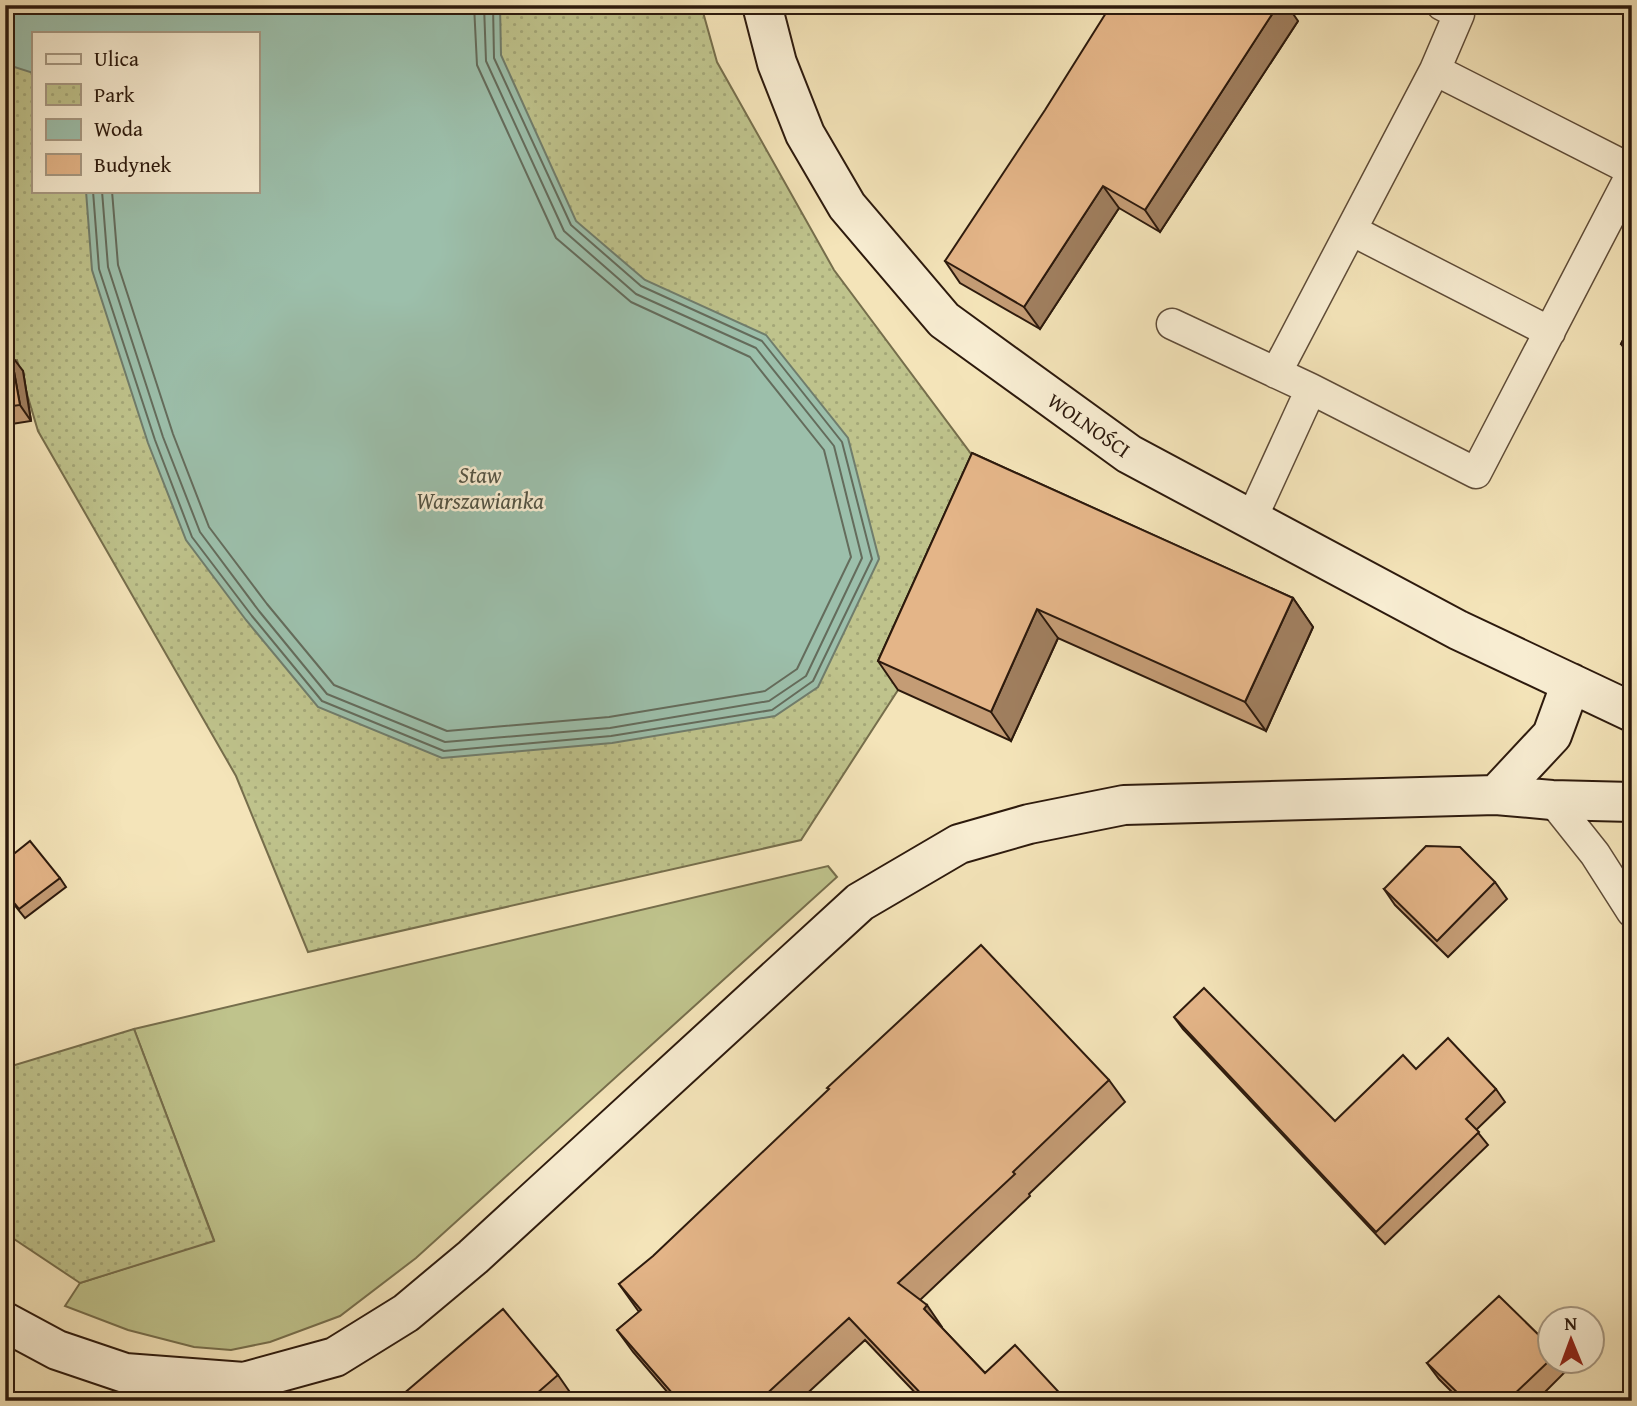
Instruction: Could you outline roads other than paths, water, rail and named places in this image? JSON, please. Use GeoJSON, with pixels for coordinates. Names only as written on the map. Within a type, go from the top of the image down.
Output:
{"type":"FeatureCollection","features":[{"type":"Feature","properties":{"kind":"street","name":"WOLNOŚCI"},"geometry":{"type":"LineString","coordinates":[[762,5],[777,63],[805,134],[847,206],[943,320],[1129,454],[1447,624],[1632,712]]}},
{"type":"Feature","properties":{"kind":"street"},"geometry":{"type":"LineString","coordinates":[[1496,795],[1552,735],[1571,683]]}},
{"type":"Feature","properties":{"kind":"street"},"geometry":{"type":"LineString","coordinates":[[5,1322],[57,1350],[125,1373],[244,1382],[335,1357],[406,1312],[473,1257],[860,902],[959,844],[1029,824],[1124,805],[1496,795],[1552,800],[1632,802]]}},
{"type":"Feature","properties":{"kind":"lane"},"geometry":{"type":"LineString","coordinates":[[1276,373],[1435,70],[1459,14],[1442,5]]}},
{"type":"Feature","properties":{"kind":"lane"},"geometry":{"type":"LineString","coordinates":[[1172,324],[1311,389],[1476,473],[1632,171],[1435,70]]}},
{"type":"Feature","properties":{"kind":"lane"},"geometry":{"type":"LineString","coordinates":[[1351,230],[1550,332]]}},
{"type":"Feature","properties":{"kind":"lane"},"geometry":{"type":"LineString","coordinates":[[1251,520],[1311,389]]}},
{"type":"Feature","properties":{"kind":"lane"},"geometry":{"type":"LineString","coordinates":[[1552,800],[1595,853],[1632,912]]}},
{"type":"Feature","properties":{"kind":"water","name":"Staw Warszawianka"},"geometry":{"type":"Polygon","coordinates":[[[5,5],[500,5],[501,55],[576,221],[645,280],[766,335],[848,438],[879,559],[818,687],[775,716],[612,743],[442,758],[318,707],[246,620],[186,540],[148,443],[92,270],[86,192],[259,192],[259,32],[32,32],[32,73],[5,64],[5,5]]]}}]}
